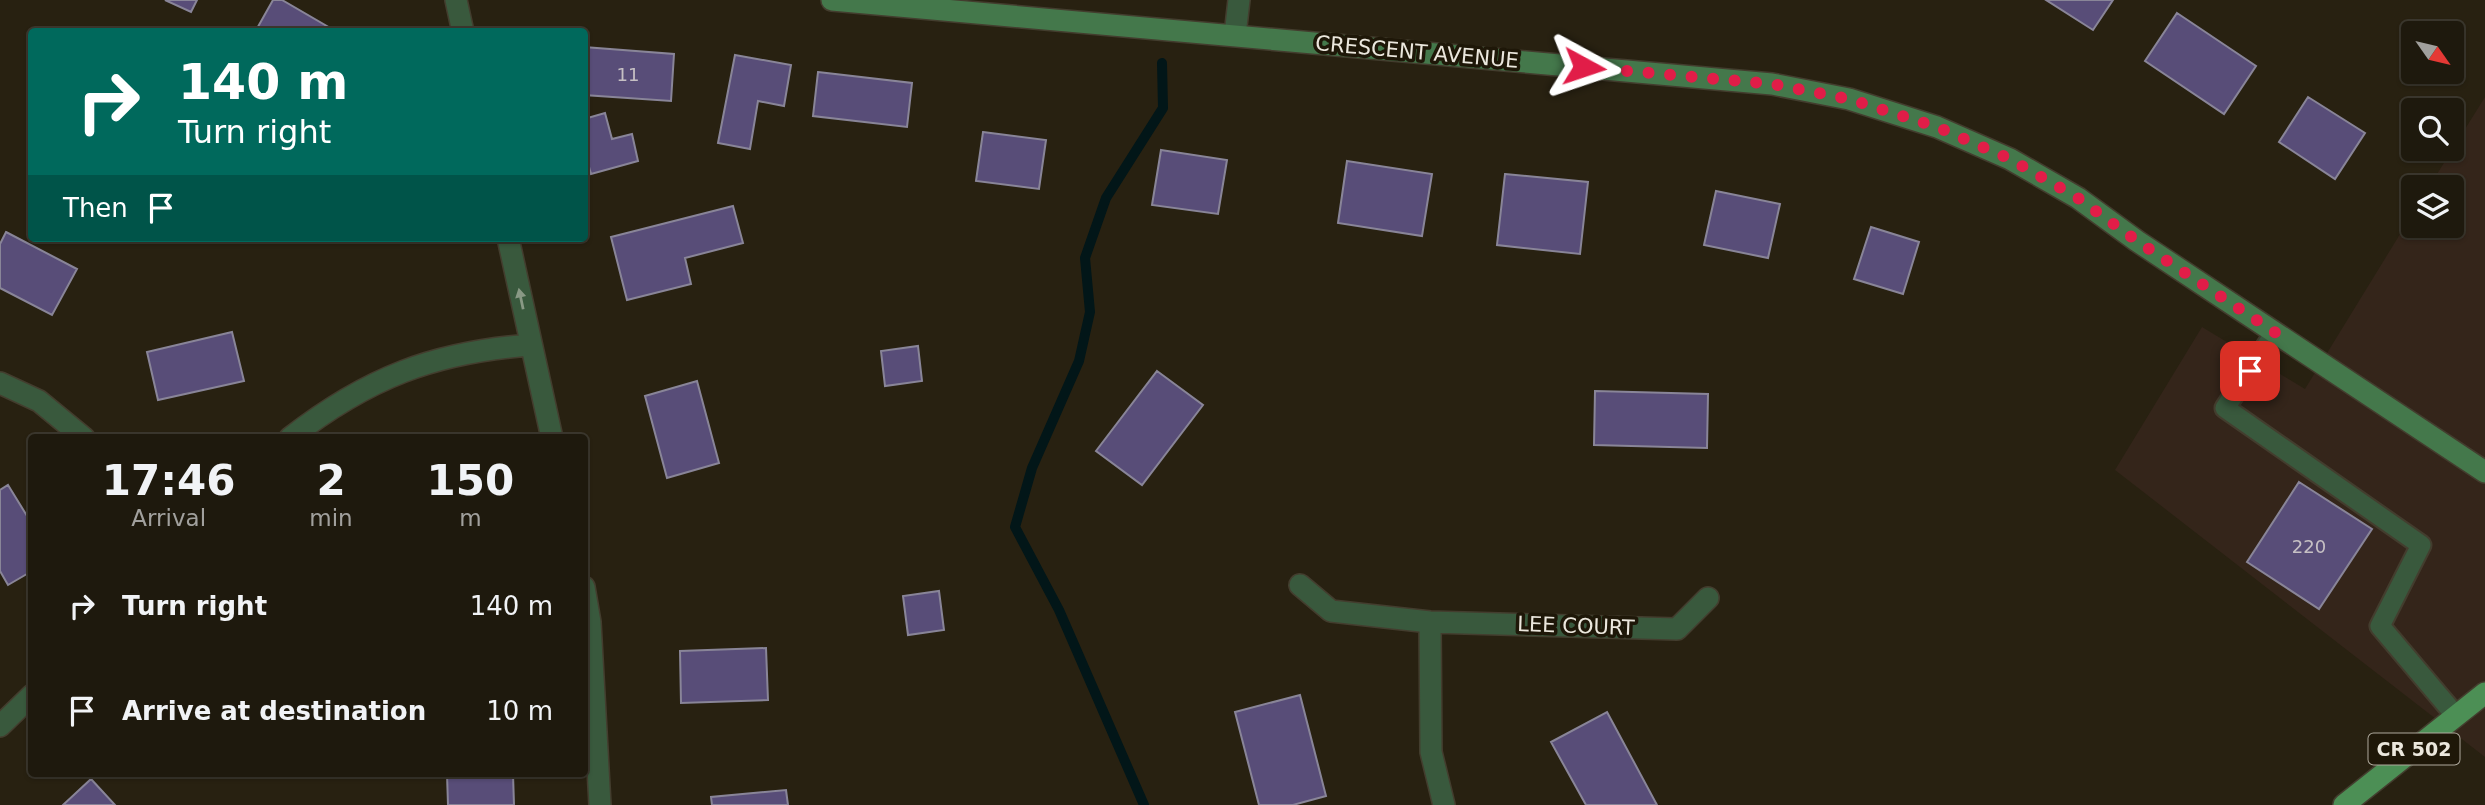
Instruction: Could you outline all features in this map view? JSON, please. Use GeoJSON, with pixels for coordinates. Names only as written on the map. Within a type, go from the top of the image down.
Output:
{"type":"FeatureCollection","features":[{"type":"Feature","properties":{"kind":"main road","name":"CRESCENT AVENUE"},"geometry":{"type":"LineString","coordinates":[[832,0],[1772,84],[1849,99],[1937,127],[2010,159],[2078,198],[2137,241],[2485,472]]}},
{"type":"Feature","properties":{"kind":"main road","name":"CR 502"},"geometry":{"type":"LineString","coordinates":[[2344,805],[2485,693]]}},
{"type":"Feature","properties":{"kind":"street"},"geometry":{"type":"LineString","coordinates":[[456,0],[462,28]]}},
{"type":"Feature","properties":{"kind":"street"},"geometry":{"type":"LineString","coordinates":[[1235,35],[1239,0]]}},
{"type":"Feature","properties":{"kind":"street"},"geometry":{"type":"LineString","coordinates":[[509,242],[551,434]]}},
{"type":"Feature","properties":{"kind":"street"},"geometry":{"type":"LineString","coordinates":[[295,434],[327,409],[380,380],[436,359],[495,348],[531,345]]}},
{"type":"Feature","properties":{"kind":"street"},"geometry":{"type":"LineString","coordinates":[[0,383],[39,401],[78,434]]}},
{"type":"Feature","properties":{"kind":"street","name":"LEE COURT"},"geometry":{"type":"LineString","coordinates":[[1300,585],[1331,611],[1430,622],[1677,629],[1708,598]]}},
{"type":"Feature","properties":{"kind":"street"},"geometry":{"type":"LineString","coordinates":[[588,610],[600,805]]}},
{"type":"Feature","properties":{"kind":"street"},"geometry":{"type":"LineString","coordinates":[[1430,622],[1430,752],[1444,805]]}},
{"type":"Feature","properties":{"kind":"street"},"geometry":{"type":"LineString","coordinates":[[0,726],[28,699]]}},
{"type":"Feature","properties":{"kind":"lane"},"geometry":{"type":"LineString","coordinates":[[2276,333],[2225,408],[2421,545],[2380,626],[2456,716]]}},
{"type":"Feature","properties":{"kind":"shaded area"},"geometry":{"type":"Polygon","coordinates":[[[2485,97],[2485,757],[2115,470],[2202,327],[2305,389],[2401,233],[2401,238],[2464,238],[2464,175],[2436,175],[2445,161],[2464,161],[2464,131],[2485,97]]]}},
{"type":"Feature","properties":{"kind":"building"},"geometry":{"type":"Polygon","coordinates":[[[165,0],[197,0],[191,12],[165,0]]]}},
{"type":"Feature","properties":{"kind":"building"},"geometry":{"type":"Polygon","coordinates":[[[273,0],[282,0],[330,28],[257,28],[273,0]]]}},
{"type":"Feature","properties":{"kind":"building"},"geometry":{"type":"Polygon","coordinates":[[[2046,0],[2113,0],[2093,30],[2046,0]]]}},
{"type":"Feature","properties":{"kind":"building"},"geometry":{"type":"Polygon","coordinates":[[[2177,13],[2256,66],[2224,114],[2145,61],[2177,13]]]}},
{"type":"Feature","properties":{"kind":"building"},"geometry":{"type":"Polygon","coordinates":[[[588,47],[674,54],[671,101],[588,95],[588,47]]]}},
{"type":"Feature","properties":{"kind":"building"},"geometry":{"type":"Polygon","coordinates":[[[735,55],[791,65],[784,106],[758,101],[750,149],[718,143],[735,55]]]}},
{"type":"Feature","properties":{"kind":"building"},"geometry":{"type":"Polygon","coordinates":[[[818,72],[912,83],[907,127],[813,116],[818,72]]]}},
{"type":"Feature","properties":{"kind":"building"},"geometry":{"type":"Polygon","coordinates":[[[2308,97],[2365,133],[2335,179],[2279,142],[2308,97]]]}},
{"type":"Feature","properties":{"kind":"building"},"geometry":{"type":"Polygon","coordinates":[[[605,113],[612,139],[632,134],[638,161],[591,174],[588,163],[588,118],[605,113]]]}},
{"type":"Feature","properties":{"kind":"building"},"geometry":{"type":"Polygon","coordinates":[[[983,132],[1046,140],[1039,189],[976,181],[983,132]]]}},
{"type":"Feature","properties":{"kind":"building"},"geometry":{"type":"Polygon","coordinates":[[[1161,150],[1227,160],[1218,214],[1152,205],[1161,150]]]}},
{"type":"Feature","properties":{"kind":"building"},"geometry":{"type":"Polygon","coordinates":[[[1347,161],[1432,174],[1422,236],[1338,223],[1347,161]]]}},
{"type":"Feature","properties":{"kind":"building"},"geometry":{"type":"Polygon","coordinates":[[[1505,174],[1588,182],[1580,254],[1497,245],[1505,174]]]}},
{"type":"Feature","properties":{"kind":"building"},"geometry":{"type":"Polygon","coordinates":[[[1716,191],[1780,204],[1768,258],[1704,245],[1716,191]]]}},
{"type":"Feature","properties":{"kind":"building"},"geometry":{"type":"Polygon","coordinates":[[[733,206],[743,243],[685,258],[691,284],[627,300],[611,237],[733,206]]]}},
{"type":"Feature","properties":{"kind":"building"},"geometry":{"type":"Polygon","coordinates":[[[1871,227],[1919,242],[1903,294],[1854,279],[1871,227]]]}},
{"type":"Feature","properties":{"kind":"building"},"geometry":{"type":"Polygon","coordinates":[[[6,232],[77,269],[52,315],[0,288],[0,244],[6,232]]]}},
{"type":"Feature","properties":{"kind":"building"},"geometry":{"type":"Polygon","coordinates":[[[232,332],[244,381],[158,400],[147,352],[232,332]]]}},
{"type":"Feature","properties":{"kind":"building"},"geometry":{"type":"Polygon","coordinates":[[[918,346],[922,381],[885,386],[881,351],[918,346]]]}},
{"type":"Feature","properties":{"kind":"building"},"geometry":{"type":"Polygon","coordinates":[[[1157,371],[1203,405],[1142,485],[1096,451],[1157,371]]]}},
{"type":"Feature","properties":{"kind":"building"},"geometry":{"type":"Polygon","coordinates":[[[697,381],[719,463],[667,478],[645,396],[697,381]]]}},
{"type":"Feature","properties":{"kind":"building"},"geometry":{"type":"Polygon","coordinates":[[[1595,391],[1708,394],[1707,448],[1594,445],[1595,391]]]}},
{"type":"Feature","properties":{"kind":"building"},"geometry":{"type":"Polygon","coordinates":[[[2299,482],[2372,529],[2319,609],[2247,562],[2299,482]]]}},
{"type":"Feature","properties":{"kind":"building"},"geometry":{"type":"Polygon","coordinates":[[[8,485],[28,518],[28,573],[8,585],[0,571],[0,490],[8,485]]]}},
{"type":"Feature","properties":{"kind":"building"},"geometry":{"type":"Polygon","coordinates":[[[939,591],[944,630],[908,635],[903,596],[939,591]]]}},
{"type":"Feature","properties":{"kind":"building"},"geometry":{"type":"Polygon","coordinates":[[[766,648],[768,700],[681,703],[680,651],[766,648]]]}},
{"type":"Feature","properties":{"kind":"building"},"geometry":{"type":"Polygon","coordinates":[[[1300,695],[1326,796],[1293,805],[1259,805],[1235,712],[1300,695]]]}},
{"type":"Feature","properties":{"kind":"building"},"geometry":{"type":"Polygon","coordinates":[[[1607,712],[1657,805],[1586,805],[1551,742],[1607,712]]]}},
{"type":"Feature","properties":{"kind":"building"},"geometry":{"type":"Polygon","coordinates":[[[447,777],[513,777],[514,805],[448,805],[447,777]]]}},
{"type":"Feature","properties":{"kind":"building"},"geometry":{"type":"Polygon","coordinates":[[[91,779],[115,805],[63,805],[91,779]]]}},
{"type":"Feature","properties":{"kind":"building"},"geometry":{"type":"Polygon","coordinates":[[[786,790],[788,805],[712,805],[711,797],[786,790]]]}},
{"type":"Feature","properties":{"kind":"waterway"},"geometry":{"type":"LineString","coordinates":[[1144,805],[1059,610],[1015,527],[1032,468],[1079,361],[1090,312],[1085,258],[1106,198],[1163,108],[1162,63]]}},
{"type":"Feature","properties":{"kind":"route"},"geometry":{"type":"LineString","coordinates":[[1584,67],[1772,84],[1849,99],[1937,127],[2010,159],[2078,198],[2137,241],[2276,333],[2250,371]]}}]}
